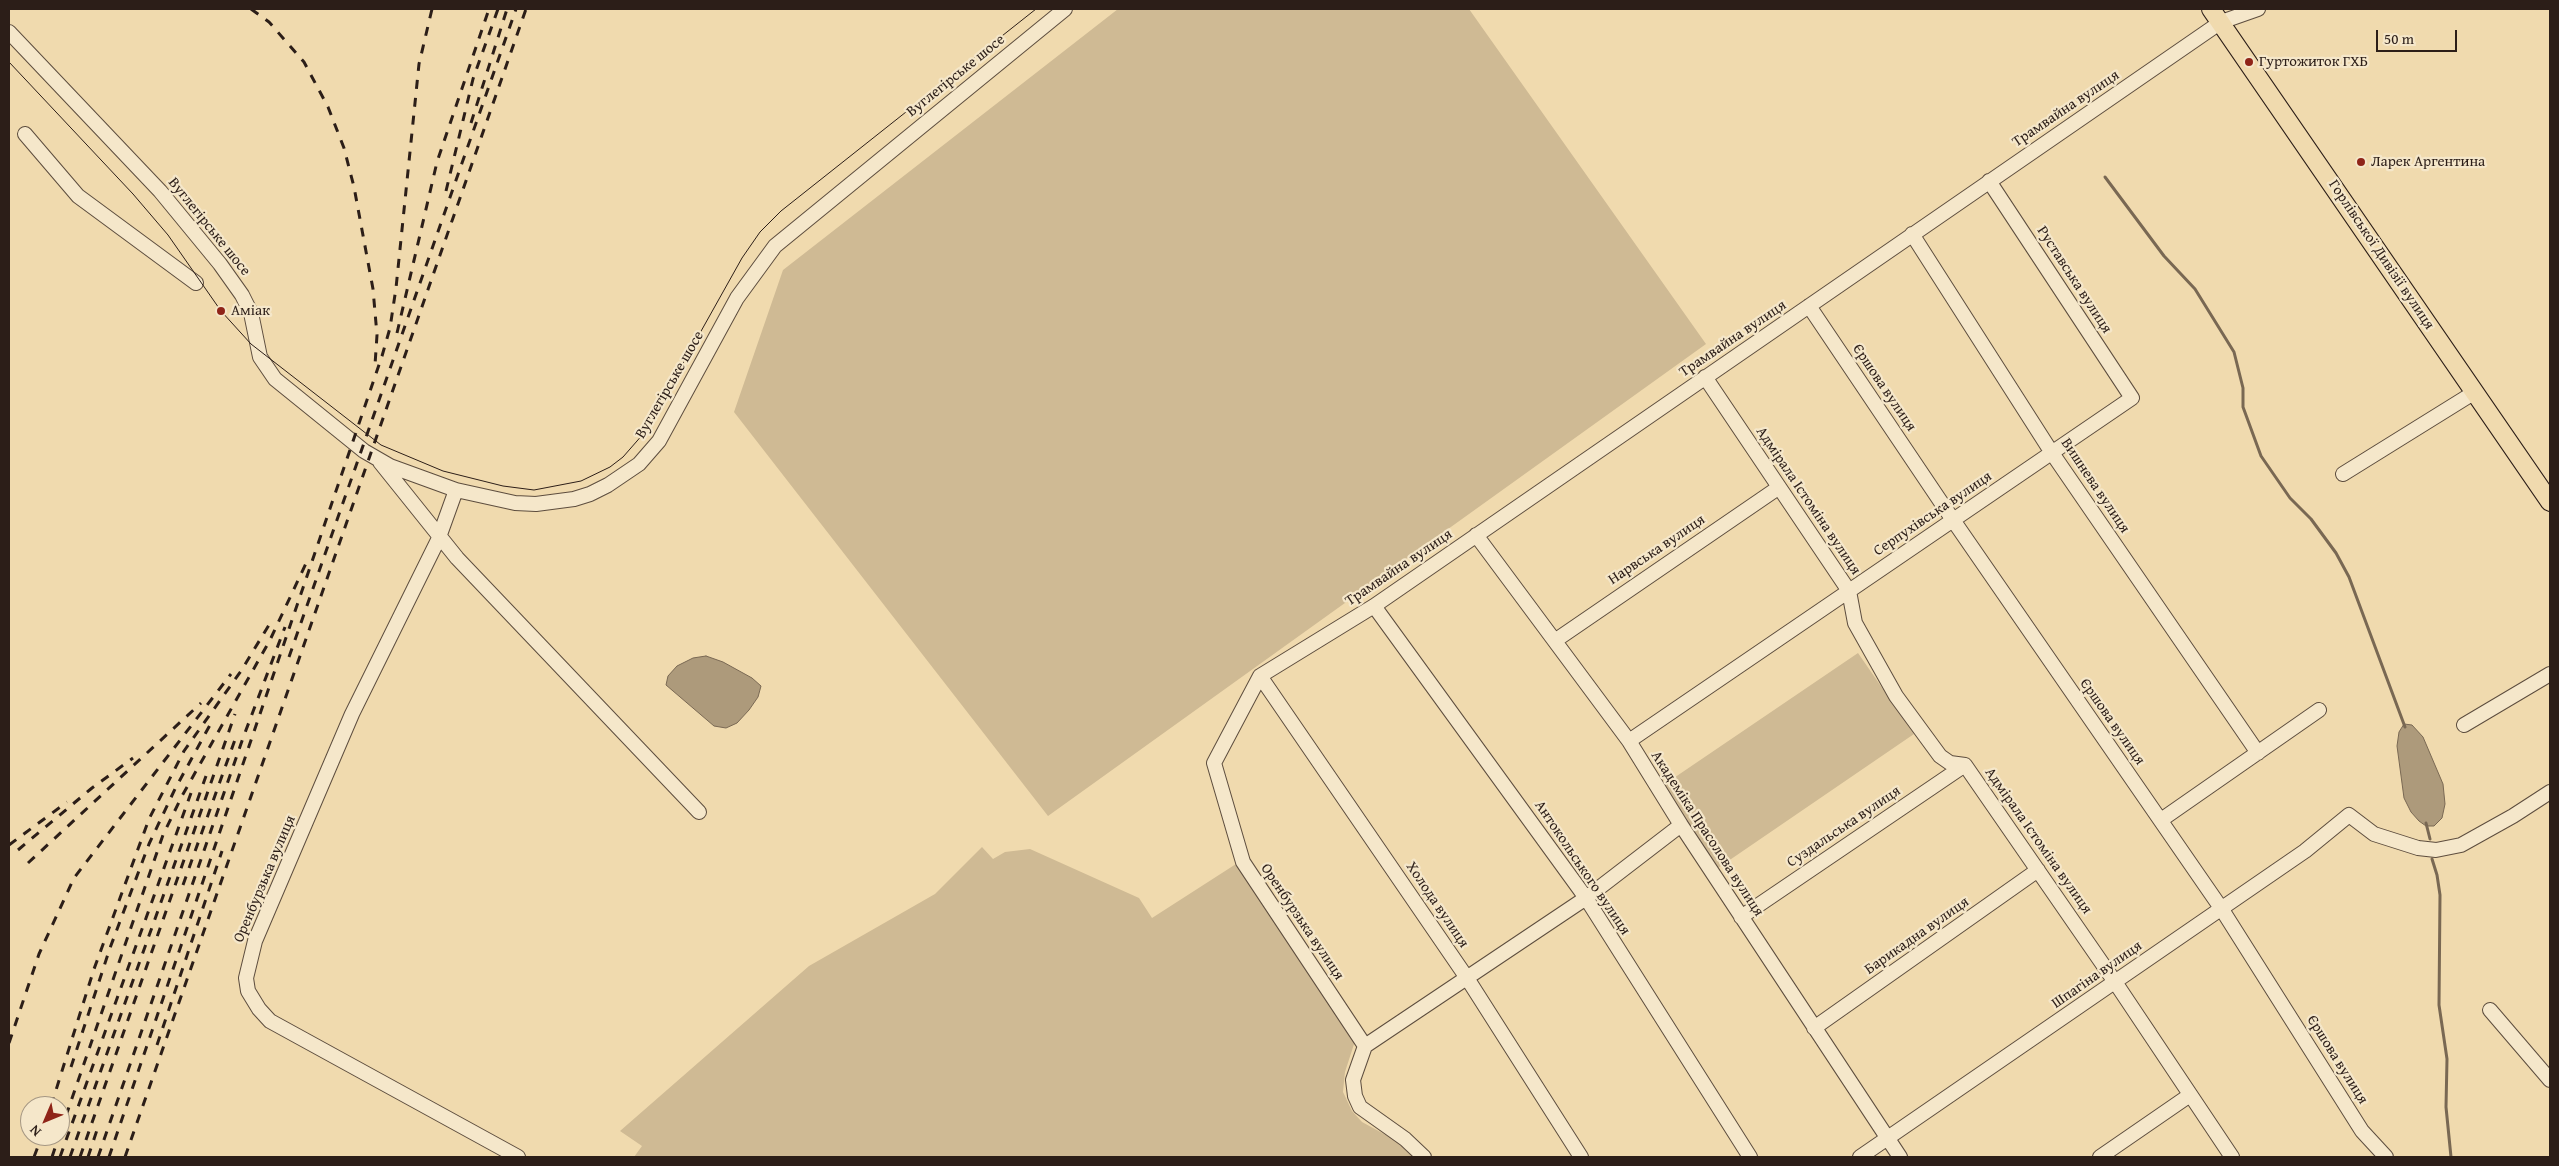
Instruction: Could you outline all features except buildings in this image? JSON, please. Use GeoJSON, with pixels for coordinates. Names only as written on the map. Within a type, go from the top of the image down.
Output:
{"type":"FeatureCollection","features":[{"type":"Feature","properties":{"kind":"main road","name":"Горлівської Дивізії вулиця"},"geometry":{"type":"LineString","coordinates":[[2216,16],[2550,502]]}},
{"type":"Feature","properties":{"kind":"street","name":"Вуглегірське шосе"},"geometry":{"type":"LineString","coordinates":[[9,32],[160,191],[220,264],[242,295],[250,313],[260,357],[268,372],[339,431],[378,460],[456,490],[515,503],[556,502],[574,499],[599,490],[639,464],[659,441],[737,298],[775,246],[1066,9]]}},
{"type":"Feature","properties":{"kind":"street","name":"Трамвайна вулиця"},"geometry":{"type":"LineString","coordinates":[[1260,676],[1374,606],[1809,306],[1989,181],[2216,16],[2258,9]]}},
{"type":"Feature","properties":{"kind":"street"},"geometry":{"type":"LineString","coordinates":[[25,134],[78,196],[196,284]]}},
{"type":"Feature","properties":{"kind":"street","name":"Руставська вулиця"},"geometry":{"type":"LineString","coordinates":[[1989,181],[2132,398]]}},
{"type":"Feature","properties":{"kind":"street","name":"Вишнева вулиця"},"geometry":{"type":"LineString","coordinates":[[1912,234],[2052,453],[2258,753]]}},
{"type":"Feature","properties":{"kind":"street","name":"Єршова вулиця"},"geometry":{"type":"LineString","coordinates":[[1809,306],[1953,520],[2221,908],[2362,1131],[2386,1157]]}},
{"type":"Feature","properties":{"kind":"street","name":"Адмірала Істоміна вулиця"},"geometry":{"type":"LineString","coordinates":[[1705,377],[1849,591],[1855,623],[1896,696],[1940,756],[1950,764],[1965,765],[2115,982],[2232,1157]]}},
{"type":"Feature","properties":{"kind":"street"},"geometry":{"type":"LineString","coordinates":[[2343,474],[2475,392]]}},
{"type":"Feature","properties":{"kind":"street","name":"Серпухівська вулиця"},"geometry":{"type":"LineString","coordinates":[[1629,741],[2132,398]]}},
{"type":"Feature","properties":{"kind":"street"},"geometry":{"type":"LineString","coordinates":[[378,460],[439,537],[699,812]]}},
{"type":"Feature","properties":{"kind":"street","name":"Нарвська вулиця"},"geometry":{"type":"LineString","coordinates":[[1556,640],[1778,488]]}},
{"type":"Feature","properties":{"kind":"street","name":"Оренбурзька вулиця"},"geometry":{"type":"LineString","coordinates":[[456,490],[439,537],[352,714],[255,941],[246,978],[248,991],[259,1009],[270,1021],[518,1157]]}},
{"type":"Feature","properties":{"kind":"street","name":"Академіка Прасолова вулиця"},"geometry":{"type":"LineString","coordinates":[[1476,535],[1556,640],[1629,741],[1681,825],[1900,1157]]}},
{"type":"Feature","properties":{"kind":"street","name":"Антокольського вулиця"},"geometry":{"type":"LineString","coordinates":[[1374,606],[1586,898],[1750,1157]]}},
{"type":"Feature","properties":{"kind":"street"},"geometry":{"type":"LineString","coordinates":[[2464,724],[2550,674]]}},
{"type":"Feature","properties":{"kind":"street","name":"Оренбурзька вулиця"},"geometry":{"type":"LineString","coordinates":[[1260,676],[1214,763],[1243,862],[1365,1046]]}},
{"type":"Feature","properties":{"kind":"street","name":"Холода вулиця"},"geometry":{"type":"LineString","coordinates":[[1260,676],[1467,978],[1581,1157]]}},
{"type":"Feature","properties":{"kind":"street"},"geometry":{"type":"LineString","coordinates":[[2160,820],[2319,710]]}},
{"type":"Feature","properties":{"kind":"street","name":"Суздальська вулиця"},"geometry":{"type":"LineString","coordinates":[[1741,917],[1965,765]]}},
{"type":"Feature","properties":{"kind":"street","name":"Шпагіна вулиця"},"geometry":{"type":"LineString","coordinates":[[1860,1157],[2304,851],[2349,815],[2374,834],[2418,848],[2436,850],[2469,841],[2550,792]]}},
{"type":"Feature","properties":{"kind":"street"},"geometry":{"type":"LineString","coordinates":[[1424,1157],[1405,1139],[1360,1107],[1355,1096],[1353,1080],[1365,1046],[1586,898],[1681,825]]}},
{"type":"Feature","properties":{"kind":"street","name":"Барикадна вулиця"},"geometry":{"type":"LineString","coordinates":[[1814,1028],[2038,870]]}},
{"type":"Feature","properties":{"kind":"street"},"geometry":{"type":"LineString","coordinates":[[2490,1010],[2550,1080]]}},
{"type":"Feature","properties":{"kind":"street"},"geometry":{"type":"LineString","coordinates":[[2100,1157],[2190,1094]]}},
{"type":"Feature","properties":{"kind":"shaded area"},"geometry":{"type":"Polygon","coordinates":[[[1118,9],[1469,9],[1706,344],[1048,816],[734,412],[783,270],[1118,9]]]}},
{"type":"Feature","properties":{"kind":"shaded area"},"geometry":{"type":"Polygon","coordinates":[[[1858,653],[1914,734],[1718,868],[1662,786],[1858,653]]]}},
{"type":"Feature","properties":{"kind":"shaded area"},"geometry":{"type":"Polygon","coordinates":[[[706,656],[723,662],[752,678],[761,686],[758,697],[749,710],[737,723],[726,728],[714,726],[666,685],[668,676],[677,666],[693,658],[706,656]]]}},
{"type":"Feature","properties":{"kind":"shaded area"},"geometry":{"type":"Polygon","coordinates":[[[2404,724],[2412,725],[2423,737],[2443,784],[2445,804],[2442,818],[2434,826],[2426,826],[2419,821],[2411,812],[2404,798],[2397,746],[2399,732],[2404,724]]]}},
{"type":"Feature","properties":{"kind":"shaded area"},"geometry":{"type":"Polygon","coordinates":[[[982,847],[993,859],[1005,852],[1030,849],[1139,898],[1152,918],[1236,864],[1355,1041],[1345,1072],[1343,1092],[1352,1111],[1362,1122],[1397,1141],[1415,1157],[634,1157],[642,1146],[620,1131],[809,966],[935,894],[982,847]]]}},
{"type":"Feature","properties":{"kind":"waterway"},"geometry":{"type":"LineString","coordinates":[[2105,177],[2164,256],[2195,289],[2234,352],[2243,388],[2243,407],[2261,456],[2290,498],[2311,519],[2336,553],[2349,577],[2405,727]]}},
{"type":"Feature","properties":{"kind":"waterway"},"geometry":{"type":"LineString","coordinates":[[2426,823],[2430,839]]}},
{"type":"Feature","properties":{"kind":"waterway"},"geometry":{"type":"LineString","coordinates":[[2432,859],[2440,895],[2439,1005],[2447,1059],[2446,1107],[2451,1157]]}},
{"type":"Feature","properties":{"kind":"tram line"},"geometry":{"type":"LineString","coordinates":[[9,62],[133,194],[168,235],[221,311],[251,344],[381,445],[443,471],[503,486],[534,490],[581,481],[610,467],[623,457],[644,433],[742,258],[760,232],[781,211],[1036,9]]}},
{"type":"Feature","properties":{"kind":"railway"},"geometry":{"type":"LineString","coordinates":[[251,9],[269,22],[304,62],[328,107],[344,148],[354,187],[373,289],[377,335],[375,365]]}},
{"type":"Feature","properties":{"kind":"railway"},"geometry":{"type":"LineString","coordinates":[[109,1157],[390,328],[396,288],[419,64],[432,9]]}},
{"type":"Feature","properties":{"kind":"railway"},"geometry":{"type":"LineString","coordinates":[[397,333],[437,162],[489,9]]}},
{"type":"Feature","properties":{"kind":"railway"},"geometry":{"type":"LineString","coordinates":[[446,191],[473,79],[498,9]]}},
{"type":"Feature","properties":{"kind":"railway"},"geometry":{"type":"LineString","coordinates":[[471,123],[507,9]]}},
{"type":"Feature","properties":{"kind":"railway"},"geometry":{"type":"LineString","coordinates":[[289,657],[516,9]]}},
{"type":"Feature","properties":{"kind":"railway"},"geometry":{"type":"LineString","coordinates":[[125,1157],[526,9]]}},
{"type":"Feature","properties":{"kind":"railway"},"geometry":{"type":"LineString","coordinates":[[70,1104],[163,835],[182,796],[270,640],[309,557]]}},
{"type":"Feature","properties":{"kind":"railway"},"geometry":{"type":"LineString","coordinates":[[54,1096],[94,969],[149,819],[184,751],[241,671],[272,620]]}},
{"type":"Feature","properties":{"kind":"railway"},"geometry":{"type":"LineString","coordinates":[[98,1157],[243,738],[285,627]]}},
{"type":"Feature","properties":{"kind":"railway"},"geometry":{"type":"LineString","coordinates":[[9,1043],[39,954],[74,878],[231,674]]}},
{"type":"Feature","properties":{"kind":"railway"},"geometry":{"type":"LineString","coordinates":[[28,863],[201,703]]}},
{"type":"Feature","properties":{"kind":"railway"},"geometry":{"type":"LineString","coordinates":[[80,1157],[235,714]]}},
{"type":"Feature","properties":{"kind":"railway"},"geometry":{"type":"LineString","coordinates":[[71,1067],[110,948],[149,844],[175,789],[210,725]]}},
{"type":"Feature","properties":{"kind":"railway"},"geometry":{"type":"LineString","coordinates":[[183,885],[237,734]]}},
{"type":"Feature","properties":{"kind":"railway"},"geometry":{"type":"LineString","coordinates":[[18,850],[92,788],[133,758]]}},
{"type":"Feature","properties":{"kind":"railway"},"geometry":{"type":"LineString","coordinates":[[70,1157],[206,776]]}},
{"type":"Feature","properties":{"kind":"railway"},"geometry":{"type":"LineString","coordinates":[[60,1157],[191,793]]}},
{"type":"Feature","properties":{"kind":"railway"},"geometry":{"type":"LineString","coordinates":[[9,845],[67,802]]}},
{"type":"Feature","properties":{"kind":"railway"},"geometry":{"type":"LineString","coordinates":[[157,1045],[222,851]]}},
{"type":"Feature","properties":{"kind":"railway"},"geometry":{"type":"LineString","coordinates":[[88,1157],[97,1130]]}},
{"type":"Feature","properties":{"kind":"railway"},"geometry":{"type":"LineString","coordinates":[[34,1157],[38,1146]]}},
{"type":"Feature","properties":{"kind":"railway"},"geometry":{"type":"LineString","coordinates":[[52,1157],[56,1146]]}},
{"type":"Feature","properties":{"kind":"place","name":"Гуртожиток ГХБ"},"geometry":{"type":"Point","coordinates":[2249,62]}},
{"type":"Feature","properties":{"kind":"place","name":"Ларек Аргентина"},"geometry":{"type":"Point","coordinates":[2361,162]}},
{"type":"Feature","properties":{"kind":"place","name":"Аміак"},"geometry":{"type":"Point","coordinates":[221,311]}}]}
